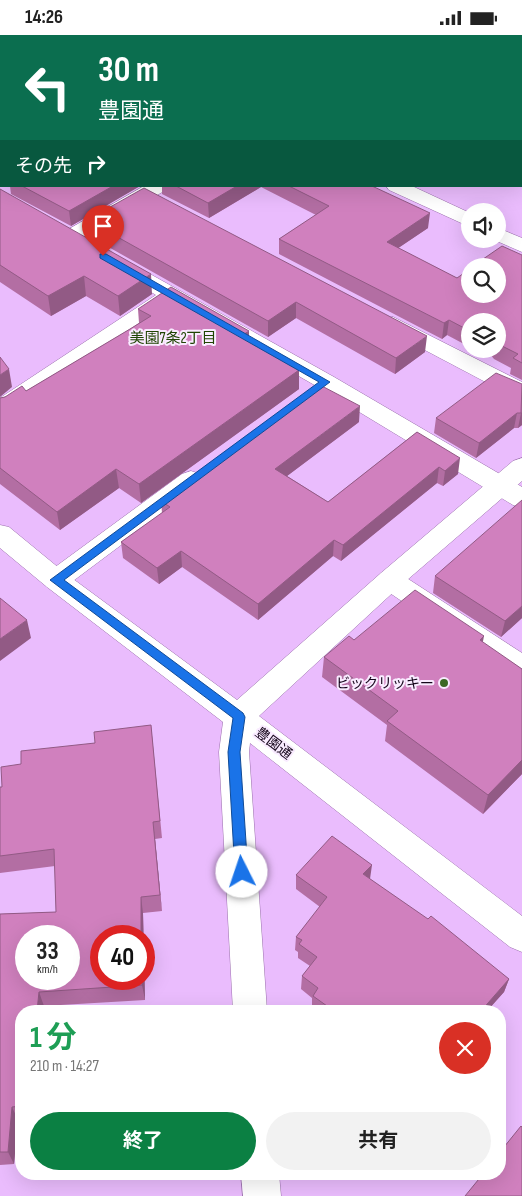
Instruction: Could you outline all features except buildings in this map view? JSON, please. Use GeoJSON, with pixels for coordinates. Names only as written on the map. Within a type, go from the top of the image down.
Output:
{"type":"FeatureCollection","features":[{"type":"Feature","properties":{"kind":"street"},"geometry":{"type":"LineString","coordinates":[[398,187],[461,217]]}},
{"type":"Feature","properties":{"kind":"street"},"geometry":{"type":"LineString","coordinates":[[156,195],[60,232],[326,382],[511,493]]}},
{"type":"Feature","properties":{"kind":"street"},"geometry":{"type":"LineString","coordinates":[[506,238],[522,246]]}},
{"type":"Feature","properties":{"kind":"street"},"geometry":{"type":"LineString","coordinates":[[0,409],[171,294]]}},
{"type":"Feature","properties":{"kind":"street"},"geometry":{"type":"LineString","coordinates":[[373,314],[522,392]]}},
{"type":"Feature","properties":{"kind":"street"},"geometry":{"type":"LineString","coordinates":[[302,399],[326,382]]}},
{"type":"Feature","properties":{"kind":"street"},"geometry":{"type":"LineString","coordinates":[[250,1005],[234,752],[239,717],[390,580],[511,493],[522,467]]}},
{"type":"Feature","properties":{"kind":"street"},"geometry":{"type":"LineString","coordinates":[[56,580],[207,469]]}},
{"type":"Feature","properties":{"kind":"street","name":"豊園通"},"geometry":{"type":"LineString","coordinates":[[0,534],[56,580],[239,717],[522,936]]}},
{"type":"Feature","properties":{"kind":"street"},"geometry":{"type":"LineString","coordinates":[[390,580],[522,668]]}},
{"type":"Feature","properties":{"kind":"street"},"geometry":{"type":"LineString","coordinates":[[261,1180],[262,1196]]}},
{"type":"Feature","properties":{"kind":"place","name":"ビックリッキー"},"geometry":{"type":"Point","coordinates":[444,683]}},
{"type":"Feature","properties":{"kind":"district","name":"美園7条2丁目"},"geometry":{"type":"Point","coordinates":[173,338]}},
{"type":"Feature","properties":{"kind":"route"},"geometry":{"type":"LineString","coordinates":[[103,256],[326,382],[56,580],[239,717],[234,752],[242,872]]}}]}
